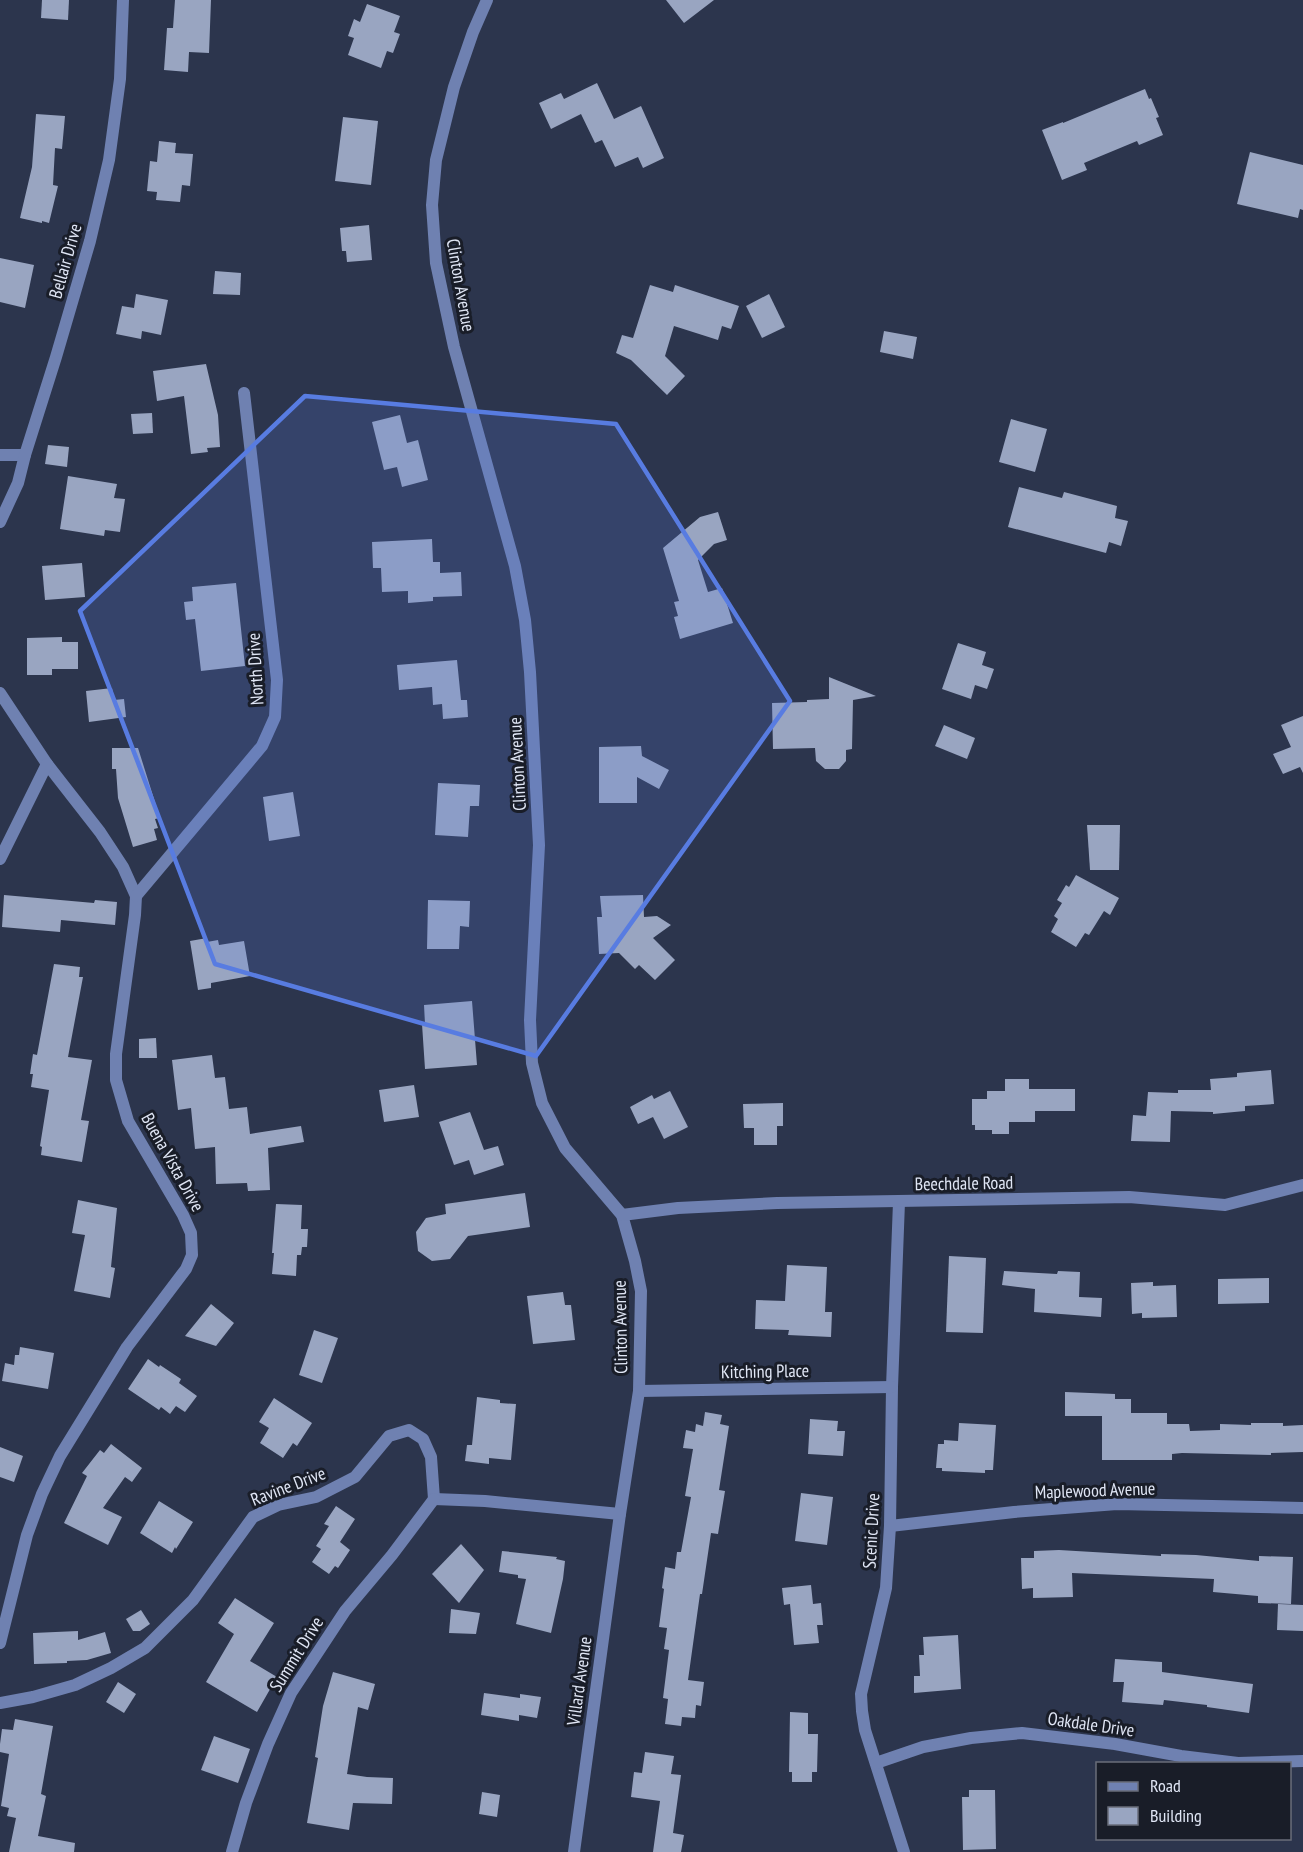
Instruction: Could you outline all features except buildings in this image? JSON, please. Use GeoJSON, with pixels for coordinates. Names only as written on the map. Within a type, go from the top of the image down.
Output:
{"type":"FeatureCollection","features":[{"type":"Feature","properties":{"kind":"street","name":"Bellair Drive"},"geometry":{"type":"LineString","coordinates":[[0,522],[18,483],[90,241],[109,160],[120,80],[123,0]]}},
{"type":"Feature","properties":{"kind":"street","name":"Clinton Avenue"},"geometry":{"type":"LineString","coordinates":[[487,0],[454,87],[436,160],[432,205],[436,263],[454,347],[516,566],[525,620],[539,844],[530,1020],[532,1063],[542,1102],[565,1148],[622,1215],[641,1291],[639,1391],[620,1514]]}},
{"type":"Feature","properties":{"kind":"street","name":"North Drive"},"geometry":{"type":"LineString","coordinates":[[136,896],[262,746],[275,717],[277,680],[244,393]]}},
{"type":"Feature","properties":{"kind":"street"},"geometry":{"type":"LineString","coordinates":[[0,455],[25,455]]}},
{"type":"Feature","properties":{"kind":"street","name":"Buena Vista Drive"},"geometry":{"type":"LineString","coordinates":[[0,693],[47,764],[100,832],[123,867],[136,896],[116,1054],[116,1080],[128,1121],[183,1215],[191,1233],[192,1255],[186,1269],[127,1347],[60,1456],[42,1494],[27,1536],[0,1643]]}},
{"type":"Feature","properties":{"kind":"street"},"geometry":{"type":"LineString","coordinates":[[0,859],[47,764]]}},
{"type":"Feature","properties":{"kind":"street","name":"Beechdale Road"},"geometry":{"type":"LineString","coordinates":[[622,1215],[744,1203],[1129,1197],[1225,1205],[1303,1185]]}},
{"type":"Feature","properties":{"kind":"street","name":"Scenic Drive"},"geometry":{"type":"LineString","coordinates":[[899,1202],[892,1387],[890,1526],[886,1588],[861,1694],[865,1730],[904,1852]]}},
{"type":"Feature","properties":{"kind":"street","name":"Kitching Place"},"geometry":{"type":"LineString","coordinates":[[639,1391],[892,1387]]}},
{"type":"Feature","properties":{"kind":"street","name":"Ravine Drive"},"geometry":{"type":"LineString","coordinates":[[0,1703],[33,1697],[75,1685],[145,1648],[193,1600],[253,1517],[278,1505],[316,1497],[355,1477],[389,1436],[409,1430],[423,1439],[431,1457],[434,1499]]}},
{"type":"Feature","properties":{"kind":"street"},"geometry":{"type":"LineString","coordinates":[[434,1499],[485,1501],[620,1514]]}},
{"type":"Feature","properties":{"kind":"street","name":"Summit Drive"},"geometry":{"type":"LineString","coordinates":[[232,1852],[246,1803],[291,1693],[345,1611],[392,1556],[434,1499]]}},
{"type":"Feature","properties":{"kind":"street","name":"Maplewood Avenue"},"geometry":{"type":"LineString","coordinates":[[890,1526],[1014,1512],[1117,1504],[1303,1508]]}},
{"type":"Feature","properties":{"kind":"street","name":"Villard Avenue"},"geometry":{"type":"LineString","coordinates":[[574,1852],[620,1514]]}},
{"type":"Feature","properties":{"kind":"street","name":"Oakdale Drive"},"geometry":{"type":"LineString","coordinates":[[876,1763],[923,1747],[971,1738],[1022,1733],[1114,1744],[1230,1762]]}},
{"type":"Feature","properties":{"kind":"street","name":"Oakdale Drive"},"geometry":{"type":"LineString","coordinates":[[1270,1762],[1303,1761]]}},
{"type":"Feature","properties":{"kind":"highlighted area"},"geometry":{"type":"Polygon","coordinates":[[[305,396],[616,424],[790,701],[536,1056],[215,964],[80,611],[305,396]]]}}]}
